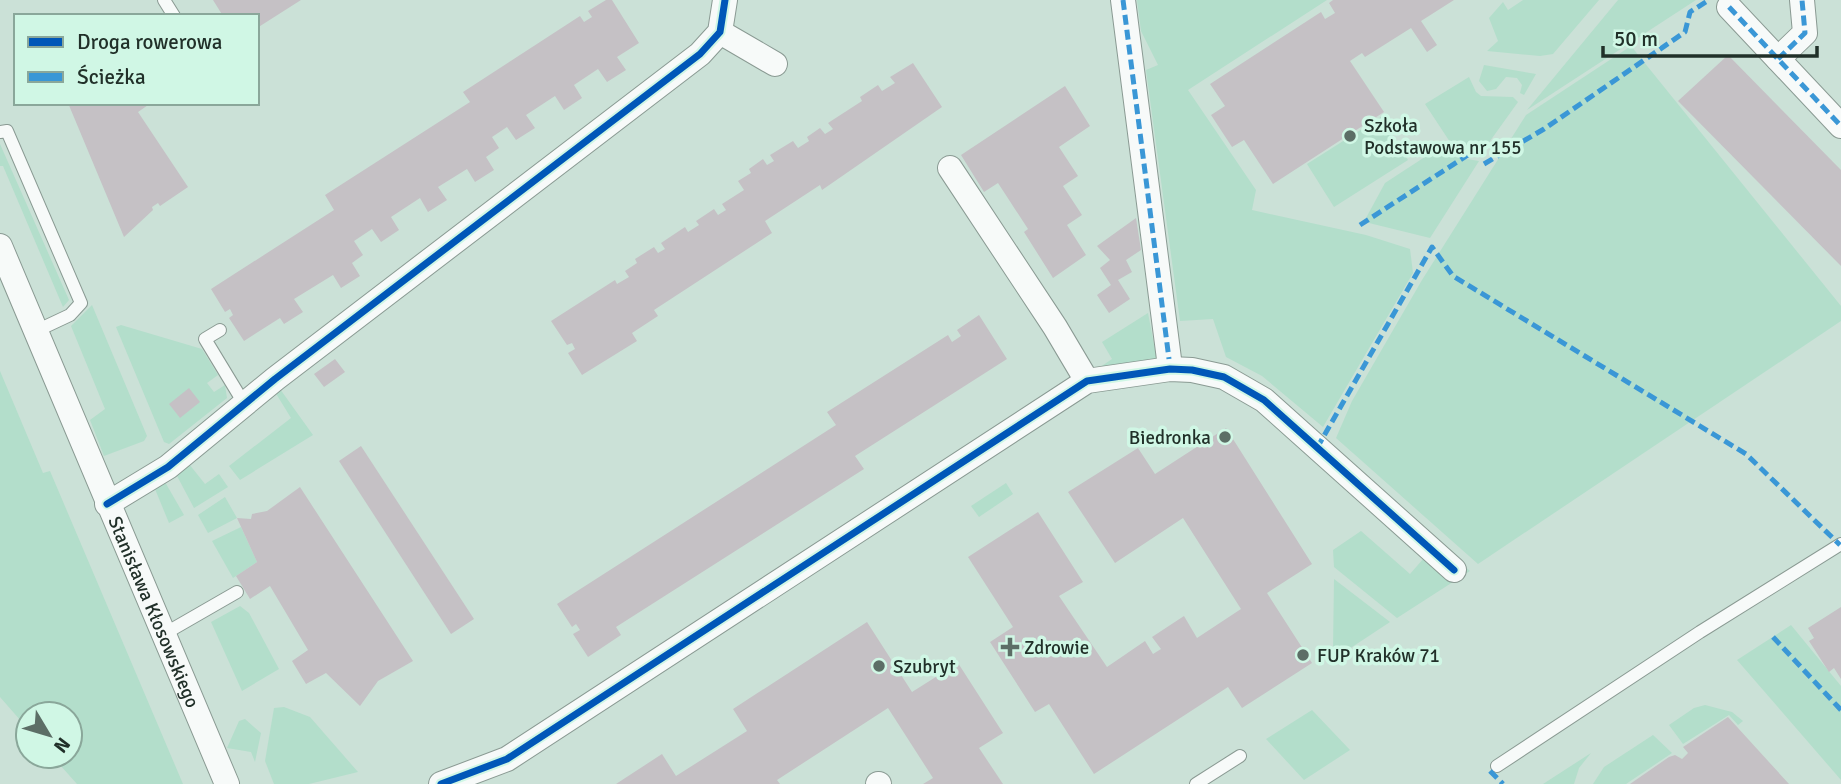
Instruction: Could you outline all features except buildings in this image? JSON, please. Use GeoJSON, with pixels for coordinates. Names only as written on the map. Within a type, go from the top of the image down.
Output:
{"type":"FeatureCollection","features":[{"type":"Feature","properties":{"kind":"street"},"geometry":{"type":"LineString","coordinates":[[107,504],[169,467],[245,405],[700,54],[720,32],[725,0]]}},
{"type":"Feature","properties":{"kind":"street"},"geometry":{"type":"LineString","coordinates":[[1124,0],[1169,359]]}},
{"type":"Feature","properties":{"kind":"street"},"geometry":{"type":"LineString","coordinates":[[1778,59],[1805,33],[1802,0]]}},
{"type":"Feature","properties":{"kind":"street"},"geometry":{"type":"LineString","coordinates":[[1729,7],[1841,126]]}},
{"type":"Feature","properties":{"kind":"street"},"geometry":{"type":"LineString","coordinates":[[720,32],[775,64]]}},
{"type":"Feature","properties":{"kind":"street"},"geometry":{"type":"LineString","coordinates":[[950,168],[1055,327],[1087,381]]}},
{"type":"Feature","properties":{"kind":"street","name":"Stanisława Kłosowskiego"},"geometry":{"type":"LineString","coordinates":[[0,246],[227,784]]}},
{"type":"Feature","properties":{"kind":"street"},"geometry":{"type":"LineString","coordinates":[[440,784],[470,779],[507,759],[1087,381],[1170,369],[1192,370],[1224,377],[1264,400],[1454,570]]}},
{"type":"Feature","properties":{"kind":"lane"},"geometry":{"type":"LineString","coordinates":[[0,132],[7,131],[81,303],[70,315],[36,331]]}},
{"type":"Feature","properties":{"kind":"lane"},"geometry":{"type":"LineString","coordinates":[[220,330],[205,339],[245,405]]}},
{"type":"Feature","properties":{"kind":"lane"},"geometry":{"type":"LineString","coordinates":[[1497,766],[1700,632],[1841,544]]}},
{"type":"Feature","properties":{"kind":"lane"},"geometry":{"type":"LineString","coordinates":[[164,634],[237,592]]}},
{"type":"Feature","properties":{"kind":"lane"},"geometry":{"type":"LineString","coordinates":[[1196,784],[1240,756]]}},
{"type":"Feature","properties":{"kind":"green space"},"geometry":{"type":"Polygon","coordinates":[[[1137,0],[1327,0],[1188,90],[1256,190],[1252,210],[1366,235],[1410,249],[1413,273],[1323,427],[1262,376],[1226,357],[1213,319],[1180,321],[1146,70],[1158,65],[1141,31],[1137,0]]]}},
{"type":"Feature","properties":{"kind":"green space"},"geometry":{"type":"Polygon","coordinates":[[[1523,0],[1599,0],[1553,54],[1540,56],[1487,51],[1498,41],[1489,18],[1503,2],[1508,10],[1523,0]]]}},
{"type":"Feature","properties":{"kind":"green space"},"geometry":{"type":"Polygon","coordinates":[[[1618,0],[1696,0],[1527,110],[1618,0]]]}},
{"type":"Feature","properties":{"kind":"green space"},"geometry":{"type":"Polygon","coordinates":[[[1631,46],[1841,306],[1841,321],[1478,564],[1336,438],[1352,401],[1422,280],[1526,115],[1631,46]]]}},
{"type":"Feature","properties":{"kind":"green space"},"geometry":{"type":"Polygon","coordinates":[[[1484,65],[1536,74],[1524,95],[1520,93],[1522,85],[1517,78],[1506,77],[1496,89],[1487,91],[1479,81],[1484,65]]]}},
{"type":"Feature","properties":{"kind":"green space"},"geometry":{"type":"Polygon","coordinates":[[[1469,77],[1481,96],[1513,97],[1518,102],[1485,148],[1450,142],[1425,104],[1469,77]]]}},
{"type":"Feature","properties":{"kind":"green space"},"geometry":{"type":"Polygon","coordinates":[[[1381,117],[1408,160],[1334,207],[1307,164],[1381,117]]]}},
{"type":"Feature","properties":{"kind":"green space"},"geometry":{"type":"Polygon","coordinates":[[[0,144],[69,300],[63,307],[3,166],[0,166],[0,144]]]}},
{"type":"Feature","properties":{"kind":"green space"},"geometry":{"type":"Polygon","coordinates":[[[1431,153],[1479,161],[1430,238],[1369,223],[1366,218],[1385,183],[1431,153]]]}},
{"type":"Feature","properties":{"kind":"green space"},"geometry":{"type":"Polygon","coordinates":[[[92,305],[147,436],[144,441],[104,456],[90,420],[105,409],[71,326],[92,305]]]}},
{"type":"Feature","properties":{"kind":"green space"},"geometry":{"type":"Polygon","coordinates":[[[1148,313],[1157,360],[1096,370],[1112,359],[1102,342],[1148,313]]]}},
{"type":"Feature","properties":{"kind":"green space"},"geometry":{"type":"Polygon","coordinates":[[[121,325],[202,349],[218,375],[207,383],[214,392],[225,385],[227,398],[169,444],[164,442],[116,327],[121,325]]]}},
{"type":"Feature","properties":{"kind":"green space"},"geometry":{"type":"Polygon","coordinates":[[[0,371],[43,473],[50,471],[183,784],[77,784],[64,770],[84,770],[84,700],[14,700],[14,713],[0,697],[0,371]]]}},
{"type":"Feature","properties":{"kind":"green space"},"geometry":{"type":"Polygon","coordinates":[[[280,389],[313,435],[240,480],[229,466],[291,418],[275,392],[280,389]]]}},
{"type":"Feature","properties":{"kind":"green space"},"geometry":{"type":"Polygon","coordinates":[[[189,464],[205,484],[219,474],[228,487],[194,508],[176,474],[189,464]]]}},
{"type":"Feature","properties":{"kind":"green space"},"geometry":{"type":"Polygon","coordinates":[[[165,482],[184,515],[169,523],[155,489],[165,482]]]}},
{"type":"Feature","properties":{"kind":"green space"},"geometry":{"type":"Polygon","coordinates":[[[1006,483],[1013,494],[979,517],[971,506],[1006,483]]]}},
{"type":"Feature","properties":{"kind":"green space"},"geometry":{"type":"Polygon","coordinates":[[[225,497],[237,518],[208,533],[198,515],[225,497]]]}},
{"type":"Feature","properties":{"kind":"green space"},"geometry":{"type":"Polygon","coordinates":[[[241,527],[257,562],[233,578],[212,541],[241,527]]]}},
{"type":"Feature","properties":{"kind":"green space"},"geometry":{"type":"Polygon","coordinates":[[[1361,531],[1410,574],[1424,558],[1462,564],[1470,571],[1397,618],[1334,567],[1333,550],[1361,531]]]}},
{"type":"Feature","properties":{"kind":"green space"},"geometry":{"type":"Polygon","coordinates":[[[1334,579],[1390,622],[1340,655],[1333,648],[1334,579]]]}},
{"type":"Feature","properties":{"kind":"green space"},"geometry":{"type":"Polygon","coordinates":[[[240,606],[249,613],[279,669],[242,691],[211,622],[240,606]]]}},
{"type":"Feature","properties":{"kind":"green space"},"geometry":{"type":"Polygon","coordinates":[[[1791,625],[1841,686],[1841,780],[1737,660],[1791,625]]]}},
{"type":"Feature","properties":{"kind":"green space"},"geometry":{"type":"Polygon","coordinates":[[[1705,705],[1732,712],[1743,721],[1738,725],[1729,715],[1683,744],[1669,725],[1694,708],[1705,705]]]}},
{"type":"Feature","properties":{"kind":"green space"},"geometry":{"type":"Polygon","coordinates":[[[284,707],[310,717],[358,772],[309,784],[274,784],[265,761],[274,708],[284,707]]]}},
{"type":"Feature","properties":{"kind":"green space"},"geometry":{"type":"Polygon","coordinates":[[[1312,710],[1350,750],[1304,780],[1266,739],[1312,710]]]}},
{"type":"Feature","properties":{"kind":"green space"},"geometry":{"type":"Polygon","coordinates":[[[245,719],[261,733],[255,762],[251,752],[227,748],[239,721],[245,719]]]}},
{"type":"Feature","properties":{"kind":"green space"},"geometry":{"type":"Polygon","coordinates":[[[1653,735],[1672,753],[1626,784],[1593,784],[1604,767],[1653,735]]]}},
{"type":"Feature","properties":{"kind":"green space"},"geometry":{"type":"Polygon","coordinates":[[[1591,753],[1579,768],[1574,784],[1543,784],[1591,753]]]}},
{"type":"Feature","properties":{"kind":"marked path"},"geometry":{"type":"LineString","coordinates":[[1123,0],[1169,359]]}},
{"type":"Feature","properties":{"kind":"marked path"},"geometry":{"type":"LineString","coordinates":[[1484,164],[1544,129],[1685,32],[1690,12],[1709,0]]}},
{"type":"Feature","properties":{"kind":"marked path"},"geometry":{"type":"LineString","coordinates":[[1778,59],[1805,33],[1802,0]]}},
{"type":"Feature","properties":{"kind":"marked path"},"geometry":{"type":"LineString","coordinates":[[1729,7],[1841,126]]}},
{"type":"Feature","properties":{"kind":"marked path"},"geometry":{"type":"LineString","coordinates":[[1360,225],[1474,151]]}},
{"type":"Feature","properties":{"kind":"marked path"},"geometry":{"type":"LineString","coordinates":[[1317,448],[1432,247],[1453,276],[1746,454],[1840,545]]}},
{"type":"Feature","properties":{"kind":"marked path"},"geometry":{"type":"LineString","coordinates":[[1773,637],[1841,710]]}},
{"type":"Feature","properties":{"kind":"marked path"},"geometry":{"type":"LineString","coordinates":[[1490,771],[1503,784]]}},
{"type":"Feature","properties":{"kind":"cycle path"},"geometry":{"type":"LineString","coordinates":[[107,504],[168,467],[275,379],[700,54],[720,32],[725,0]]}},
{"type":"Feature","properties":{"kind":"cycle path"},"geometry":{"type":"LineString","coordinates":[[441,784],[507,759],[1087,381],[1170,369],[1192,370],[1224,377],[1264,400],[1454,570]]}},
{"type":"Feature","properties":{"kind":"place","name":"Szkoła Podstawowa nr 155"},"geometry":{"type":"Point","coordinates":[1350,136]}},
{"type":"Feature","properties":{"kind":"place","name":"Biedronka"},"geometry":{"type":"Point","coordinates":[1225,437]}},
{"type":"Feature","properties":{"kind":"place","name":"Zdrowie"},"geometry":{"type":"Point","coordinates":[1010,647]}},
{"type":"Feature","properties":{"kind":"place","name":"FUP Kraków 71"},"geometry":{"type":"Point","coordinates":[1303,655]}},
{"type":"Feature","properties":{"kind":"place","name":"Szubryt"},"geometry":{"type":"Point","coordinates":[879,666]}}]}
